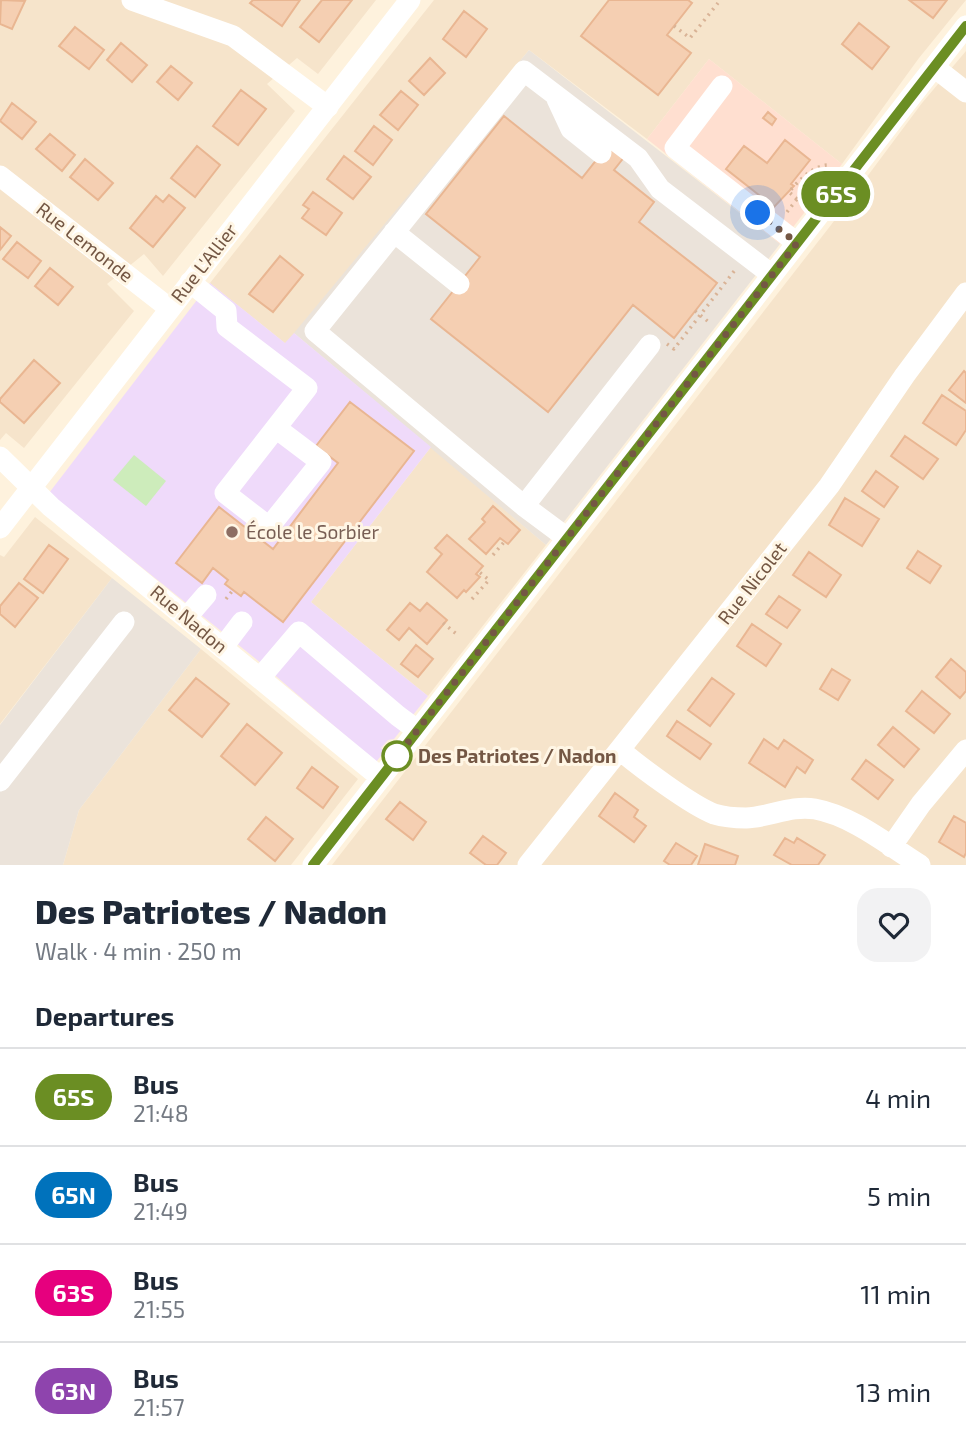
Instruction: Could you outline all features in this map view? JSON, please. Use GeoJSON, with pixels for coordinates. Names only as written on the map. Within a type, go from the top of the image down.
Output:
{"type":"FeatureCollection","features":[{"type":"Feature","properties":{"kind":"street"},"geometry":{"type":"LineString","coordinates":[[132,0],[233,36],[328,107]]}},
{"type":"Feature","properties":{"kind":"street","name":"Rue L'Allier"},"geometry":{"type":"LineString","coordinates":[[0,528],[410,0]]}},
{"type":"Feature","properties":{"kind":"street"},"geometry":{"type":"LineString","coordinates":[[313,865],[966,26]]}},
{"type":"Feature","properties":{"kind":"street"},"geometry":{"type":"LineString","coordinates":[[934,68],[966,92]]}},
{"type":"Feature","properties":{"kind":"street"},"geometry":{"type":"LineString","coordinates":[[567,538],[524,506],[315,331],[524,71],[638,158],[660,189],[772,275]]}},
{"type":"Feature","properties":{"kind":"street"},"geometry":{"type":"LineString","coordinates":[[722,86],[675,148],[797,243]]}},
{"type":"Feature","properties":{"kind":"street"},"geometry":{"type":"LineString","coordinates":[[556,95],[571,130],[601,153]]}},
{"type":"Feature","properties":{"kind":"street","name":"Rue Lemonde"},"geometry":{"type":"LineString","coordinates":[[0,176],[169,308]]}},
{"type":"Feature","properties":{"kind":"street"},"geometry":{"type":"LineString","coordinates":[[394,232],[459,284]]}},
{"type":"Feature","properties":{"kind":"street"},"geometry":{"type":"LineString","coordinates":[[190,282],[226,310],[227,327],[307,388],[225,493],[269,527],[320,462],[276,428]]}},
{"type":"Feature","properties":{"kind":"street","name":"Rue Nicolet"},"geometry":{"type":"LineString","coordinates":[[528,865],[824,493],[966,293]]}},
{"type":"Feature","properties":{"kind":"street"},"geometry":{"type":"LineString","coordinates":[[524,506],[656,342]]}},
{"type":"Feature","properties":{"kind":"street","name":"Rue Nadon"},"geometry":{"type":"LineString","coordinates":[[0,457],[51,507],[380,778]]}},
{"type":"Feature","properties":{"kind":"street"},"geometry":{"type":"LineString","coordinates":[[187,617],[206,595]]}},
{"type":"Feature","properties":{"kind":"street"},"geometry":{"type":"LineString","coordinates":[[0,781],[124,622]]}},
{"type":"Feature","properties":{"kind":"street"},"geometry":{"type":"LineString","coordinates":[[223,647],[242,622]]}},
{"type":"Feature","properties":{"kind":"street"},"geometry":{"type":"LineString","coordinates":[[260,678],[299,632],[417,730]]}},
{"type":"Feature","properties":{"kind":"street"},"geometry":{"type":"LineString","coordinates":[[620,750],[716,815],[748,818],[791,809],[813,808],[842,818],[915,864]]}},
{"type":"Feature","properties":{"kind":"street"},"geometry":{"type":"LineString","coordinates":[[891,847],[921,804],[966,750]]}},
{"type":"Feature","properties":{"kind":"path"},"geometry":{"type":"LineString","coordinates":[[674,26],[690,38],[718,3]]}},
{"type":"Feature","properties":{"kind":"path"},"geometry":{"type":"LineString","coordinates":[[809,209],[789,192],[821,165],[828,164],[828,172]]}},
{"type":"Feature","properties":{"kind":"path"},"geometry":{"type":"LineString","coordinates":[[781,219],[797,199]]}},
{"type":"Feature","properties":{"kind":"path"},"geometry":{"type":"LineString","coordinates":[[656,342],[674,349],[735,271]]}},
{"type":"Feature","properties":{"kind":"path"},"geometry":{"type":"LineString","coordinates":[[695,311],[717,328]]}},
{"type":"Feature","properties":{"kind":"path"},"geometry":{"type":"LineString","coordinates":[[493,555],[505,541]]}},
{"type":"Feature","properties":{"kind":"path"},"geometry":{"type":"LineString","coordinates":[[472,599],[489,580],[478,571]]}},
{"type":"Feature","properties":{"kind":"path"},"geometry":{"type":"LineString","coordinates":[[443,623],[459,636]]}},
{"type":"Feature","properties":{"kind":"shaded area"},"geometry":{"type":"Polygon","coordinates":[[[0,0],[376,0],[318,74],[297,58],[267,84],[295,111],[163,276],[144,254],[107,284],[134,311],[24,448],[6,433],[0,440],[0,0]]]}},
{"type":"Feature","properties":{"kind":"shaded area"},"geometry":{"type":"Polygon","coordinates":[[[434,0],[966,0],[919,58],[842,164],[709,59],[647,139],[529,50],[286,344],[210,283],[434,0]]]}},
{"type":"Feature","properties":{"kind":"shaded area"},"geometry":{"type":"Polygon","coordinates":[[[529,50],[780,244],[546,545],[294,333],[529,50]]]}},
{"type":"Feature","properties":{"kind":"shaded area"},"geometry":{"type":"Polygon","coordinates":[[[966,51],[966,865],[332,865],[831,225],[922,103],[966,51]]]}},
{"type":"Feature","properties":{"kind":"shaded area"},"geometry":{"type":"Polygon","coordinates":[[[709,59],[842,164],[780,244],[647,139],[709,59]]]}},
{"type":"Feature","properties":{"kind":"shaded area","name":"École le Sorbier"},"geometry":{"type":"Polygon","coordinates":[[[210,283],[285,343],[294,333],[431,447],[311,602],[428,696],[394,739],[388,740],[381,748],[385,751],[376,762],[256,659],[49,493],[210,283]]]}},
{"type":"Feature","properties":{"kind":"shaded area"},"geometry":{"type":"Polygon","coordinates":[[[431,447],[546,545],[428,696],[311,602],[431,447]]]}},
{"type":"Feature","properties":{"kind":"shaded area"},"geometry":{"type":"Polygon","coordinates":[[[35,517],[112,578],[0,724],[0,555],[4,557],[35,517]]]}},
{"type":"Feature","properties":{"kind":"shaded area"},"geometry":{"type":"Polygon","coordinates":[[[112,578],[201,649],[79,810],[63,865],[0,865],[0,725],[112,578]]]}},
{"type":"Feature","properties":{"kind":"shaded area"},"geometry":{"type":"Polygon","coordinates":[[[201,649],[358,779],[291,865],[63,865],[79,810],[201,649]]]}},
{"type":"Feature","properties":{"kind":"green space"},"geometry":{"type":"Polygon","coordinates":[[[134,455],[166,481],[146,506],[113,480],[134,455]]]}},
{"type":"Feature","properties":{"kind":"building"},"geometry":{"type":"Polygon","coordinates":[[[1,0],[25,1],[12,29],[0,24],[1,0]]]}},
{"type":"Feature","properties":{"kind":"building"},"geometry":{"type":"Polygon","coordinates":[[[253,0],[300,0],[282,26],[250,3],[253,0]]]}},
{"type":"Feature","properties":{"kind":"building"},"geometry":{"type":"Polygon","coordinates":[[[322,0],[352,0],[319,42],[300,27],[322,0]]]}},
{"type":"Feature","properties":{"kind":"building"},"geometry":{"type":"Polygon","coordinates":[[[609,0],[688,0],[692,3],[667,35],[691,53],[658,95],[581,36],[609,0]]]}},
{"type":"Feature","properties":{"kind":"building"},"geometry":{"type":"Polygon","coordinates":[[[909,0],[947,0],[933,18],[909,0]]]}},
{"type":"Feature","properties":{"kind":"building"},"geometry":{"type":"Polygon","coordinates":[[[464,11],[487,29],[466,57],[443,39],[464,11]]]}},
{"type":"Feature","properties":{"kind":"building"},"geometry":{"type":"Polygon","coordinates":[[[859,23],[889,47],[872,69],[842,44],[859,23]]]}},
{"type":"Feature","properties":{"kind":"building"},"geometry":{"type":"Polygon","coordinates":[[[75,27],[104,50],[89,69],[59,46],[75,27]]]}},
{"type":"Feature","properties":{"kind":"building"},"geometry":{"type":"Polygon","coordinates":[[[121,43],[147,65],[132,82],[107,60],[121,43]]]}},
{"type":"Feature","properties":{"kind":"building"},"geometry":{"type":"Polygon","coordinates":[[[430,58],[445,73],[424,95],[409,81],[430,58]]]}},
{"type":"Feature","properties":{"kind":"building"},"geometry":{"type":"Polygon","coordinates":[[[171,66],[192,83],[178,100],[157,82],[171,66]]]}},
{"type":"Feature","properties":{"kind":"building"},"geometry":{"type":"Polygon","coordinates":[[[241,90],[266,109],[238,145],[213,126],[241,90]]]}},
{"type":"Feature","properties":{"kind":"building"},"geometry":{"type":"Polygon","coordinates":[[[401,91],[418,105],[398,130],[380,115],[401,91]]]}},
{"type":"Feature","properties":{"kind":"building"},"geometry":{"type":"Polygon","coordinates":[[[12,103],[36,122],[22,139],[0,121],[12,103]]]}},
{"type":"Feature","properties":{"kind":"building"},"geometry":{"type":"Polygon","coordinates":[[[768,112],[776,119],[772,125],[763,118],[768,112]]]}},
{"type":"Feature","properties":{"kind":"building"},"geometry":{"type":"Polygon","coordinates":[[[504,116],[582,178],[609,144],[625,156],[614,170],[654,202],[639,222],[717,283],[674,338],[633,305],[548,412],[431,319],[480,257],[426,214],[504,116]]]}},
{"type":"Feature","properties":{"kind":"building"},"geometry":{"type":"Polygon","coordinates":[[[374,126],[392,140],[373,165],[355,151],[374,126]]]}},
{"type":"Feature","properties":{"kind":"building"},"geometry":{"type":"Polygon","coordinates":[[[50,134],[75,155],[62,171],[36,149],[50,134]]]}},
{"type":"Feature","properties":{"kind":"building"},"geometry":{"type":"Polygon","coordinates":[[[785,140],[810,160],[791,184],[794,186],[774,207],[726,169],[744,146],[767,163],[785,140]]]}},
{"type":"Feature","properties":{"kind":"building"},"geometry":{"type":"Polygon","coordinates":[[[197,146],[220,165],[195,197],[171,178],[197,146]]]}},
{"type":"Feature","properties":{"kind":"building"},"geometry":{"type":"Polygon","coordinates":[[[344,156],[371,177],[353,199],[327,179],[344,156]]]}},
{"type":"Feature","properties":{"kind":"building"},"geometry":{"type":"Polygon","coordinates":[[[85,159],[113,183],[98,200],[70,177],[85,159]]]}},
{"type":"Feature","properties":{"kind":"building"},"geometry":{"type":"Polygon","coordinates":[[[313,192],[342,213],[326,235],[302,218],[309,209],[303,205],[313,192]]]}},
{"type":"Feature","properties":{"kind":"building"},"geometry":{"type":"Polygon","coordinates":[[[169,195],[185,208],[153,247],[130,228],[156,196],[163,202],[169,195]]]}},
{"type":"Feature","properties":{"kind":"building"},"geometry":{"type":"Polygon","coordinates":[[[0,227],[11,236],[0,250],[0,227]]]}},
{"type":"Feature","properties":{"kind":"building"},"geometry":{"type":"Polygon","coordinates":[[[17,242],[41,261],[28,278],[3,259],[17,242]]]}},
{"type":"Feature","properties":{"kind":"building"},"geometry":{"type":"Polygon","coordinates":[[[280,256],[303,275],[273,312],[249,294],[280,256]]]}},
{"type":"Feature","properties":{"kind":"building"},"geometry":{"type":"Polygon","coordinates":[[[50,268],[73,287],[58,305],[35,286],[50,268]]]}},
{"type":"Feature","properties":{"kind":"building"},"geometry":{"type":"Polygon","coordinates":[[[34,360],[60,383],[24,423],[0,402],[0,399],[34,360]]]}},
{"type":"Feature","properties":{"kind":"building"},"geometry":{"type":"Polygon","coordinates":[[[964,371],[966,373],[966,403],[949,390],[964,371]]]}},
{"type":"Feature","properties":{"kind":"building"},"geometry":{"type":"Polygon","coordinates":[[[942,395],[966,411],[966,430],[956,445],[923,423],[942,395]]]}},
{"type":"Feature","properties":{"kind":"building"},"geometry":{"type":"Polygon","coordinates":[[[350,402],[414,451],[283,622],[244,592],[241,596],[225,584],[228,580],[213,568],[202,583],[176,563],[219,507],[273,549],[338,463],[316,446],[350,402]]]}},
{"type":"Feature","properties":{"kind":"building"},"geometry":{"type":"Polygon","coordinates":[[[905,436],[938,459],[923,479],[891,456],[905,436]]]}},
{"type":"Feature","properties":{"kind":"building"},"geometry":{"type":"Polygon","coordinates":[[[876,471],[898,487],[884,507],[862,491],[876,471]]]}},
{"type":"Feature","properties":{"kind":"building"},"geometry":{"type":"Polygon","coordinates":[[[845,498],[879,519],[862,546],[829,525],[845,498]]]}},
{"type":"Feature","properties":{"kind":"building"},"geometry":{"type":"Polygon","coordinates":[[[493,506],[520,530],[508,544],[500,538],[486,554],[469,539],[485,522],[482,519],[493,506]]]}},
{"type":"Feature","properties":{"kind":"building"},"geometry":{"type":"Polygon","coordinates":[[[447,535],[483,566],[476,574],[480,577],[457,598],[427,572],[442,554],[435,548],[447,535]]]}},
{"type":"Feature","properties":{"kind":"building"},"geometry":{"type":"Polygon","coordinates":[[[49,545],[68,559],[43,593],[24,579],[49,545]]]}},
{"type":"Feature","properties":{"kind":"building"},"geometry":{"type":"Polygon","coordinates":[[[918,551],[941,566],[930,583],[907,568],[918,551]]]}},
{"type":"Feature","properties":{"kind":"building"},"geometry":{"type":"Polygon","coordinates":[[[809,552],[841,575],[826,597],[793,575],[809,552]]]}},
{"type":"Feature","properties":{"kind":"building"},"geometry":{"type":"Polygon","coordinates":[[[19,583],[38,598],[15,627],[0,614],[0,606],[19,583]]]}},
{"type":"Feature","properties":{"kind":"building"},"geometry":{"type":"Polygon","coordinates":[[[779,596],[800,610],[787,628],[766,614],[779,596]]]}},
{"type":"Feature","properties":{"kind":"building"},"geometry":{"type":"Polygon","coordinates":[[[410,603],[420,611],[427,603],[447,620],[427,644],[409,628],[399,640],[387,630],[410,603]]]}},
{"type":"Feature","properties":{"kind":"building"},"geometry":{"type":"Polygon","coordinates":[[[752,624],[781,644],[766,666],[737,646],[752,624]]]}},
{"type":"Feature","properties":{"kind":"building"},"geometry":{"type":"Polygon","coordinates":[[[416,645],[433,659],[418,677],[401,664],[416,645]]]}},
{"type":"Feature","properties":{"kind":"building"},"geometry":{"type":"Polygon","coordinates":[[[951,659],[966,672],[966,691],[960,698],[936,677],[951,659]]]}},
{"type":"Feature","properties":{"kind":"building"},"geometry":{"type":"Polygon","coordinates":[[[832,669],[850,680],[838,700],[820,689],[832,669]]]}},
{"type":"Feature","properties":{"kind":"building"},"geometry":{"type":"Polygon","coordinates":[[[196,678],[229,704],[202,737],[169,710],[196,678]]]}},
{"type":"Feature","properties":{"kind":"building"},"geometry":{"type":"Polygon","coordinates":[[[712,678],[734,694],[710,726],[688,710],[712,678]]]}},
{"type":"Feature","properties":{"kind":"building"},"geometry":{"type":"Polygon","coordinates":[[[922,691],[950,714],[934,733],[906,711],[922,691]]]}},
{"type":"Feature","properties":{"kind":"building"},"geometry":{"type":"Polygon","coordinates":[[[677,721],[711,744],[700,759],[667,736],[677,721]]]}},
{"type":"Feature","properties":{"kind":"building"},"geometry":{"type":"Polygon","coordinates":[[[247,724],[282,753],[255,785],[221,756],[247,724]]]}},
{"type":"Feature","properties":{"kind":"building"},"geometry":{"type":"Polygon","coordinates":[[[893,727],[919,749],[904,767],[878,745],[893,727]]]}},
{"type":"Feature","properties":{"kind":"building"},"geometry":{"type":"Polygon","coordinates":[[[764,739],[778,749],[784,740],[813,760],[805,773],[797,767],[785,787],[749,763],[764,739]]]}},
{"type":"Feature","properties":{"kind":"building"},"geometry":{"type":"Polygon","coordinates":[[[866,760],[893,780],[878,799],[852,779],[866,760]]]}},
{"type":"Feature","properties":{"kind":"building"},"geometry":{"type":"Polygon","coordinates":[[[312,767],[338,787],[323,808],[297,788],[312,767]]]}},
{"type":"Feature","properties":{"kind":"building"},"geometry":{"type":"Polygon","coordinates":[[[615,793],[638,810],[634,817],[646,826],[634,842],[599,816],[615,793]]]}},
{"type":"Feature","properties":{"kind":"building"},"geometry":{"type":"Polygon","coordinates":[[[400,802],[426,822],[413,840],[386,819],[400,802]]]}},
{"type":"Feature","properties":{"kind":"building"},"geometry":{"type":"Polygon","coordinates":[[[954,816],[966,823],[964,857],[939,842],[954,816]]]}},
{"type":"Feature","properties":{"kind":"building"},"geometry":{"type":"Polygon","coordinates":[[[266,817],[293,839],[275,861],[248,839],[266,817]]]}},
{"type":"Feature","properties":{"kind":"building"},"geometry":{"type":"Polygon","coordinates":[[[483,836],[506,853],[497,865],[486,865],[470,853],[483,836]]]}},
{"type":"Feature","properties":{"kind":"building"},"geometry":{"type":"Polygon","coordinates":[[[785,838],[794,843],[797,838],[825,855],[818,865],[792,865],[774,855],[785,838]]]}},
{"type":"Feature","properties":{"kind":"building"},"geometry":{"type":"Polygon","coordinates":[[[676,843],[697,856],[691,865],[670,865],[664,861],[676,843]]]}},
{"type":"Feature","properties":{"kind":"building"},"geometry":{"type":"Polygon","coordinates":[[[705,844],[738,856],[735,865],[698,865],[705,844]]]}},
{"type":"Feature","properties":{"kind":"bus line","name":"65S"},"geometry":{"type":"LineString","coordinates":[[313,865],[966,26]]}},
{"type":"Feature","properties":{"kind":"place","name":"École le Sorbier"},"geometry":{"type":"Point","coordinates":[232,532]}},
{"type":"Feature","properties":{"kind":"place","name":"Des Patriotes / Nadon"},"geometry":{"type":"Point","coordinates":[397,756]}},
{"type":"Feature","properties":{"kind":"route"},"geometry":{"type":"LineString","coordinates":[[397,756],[395,759],[797,243],[758,213]]}}]}
